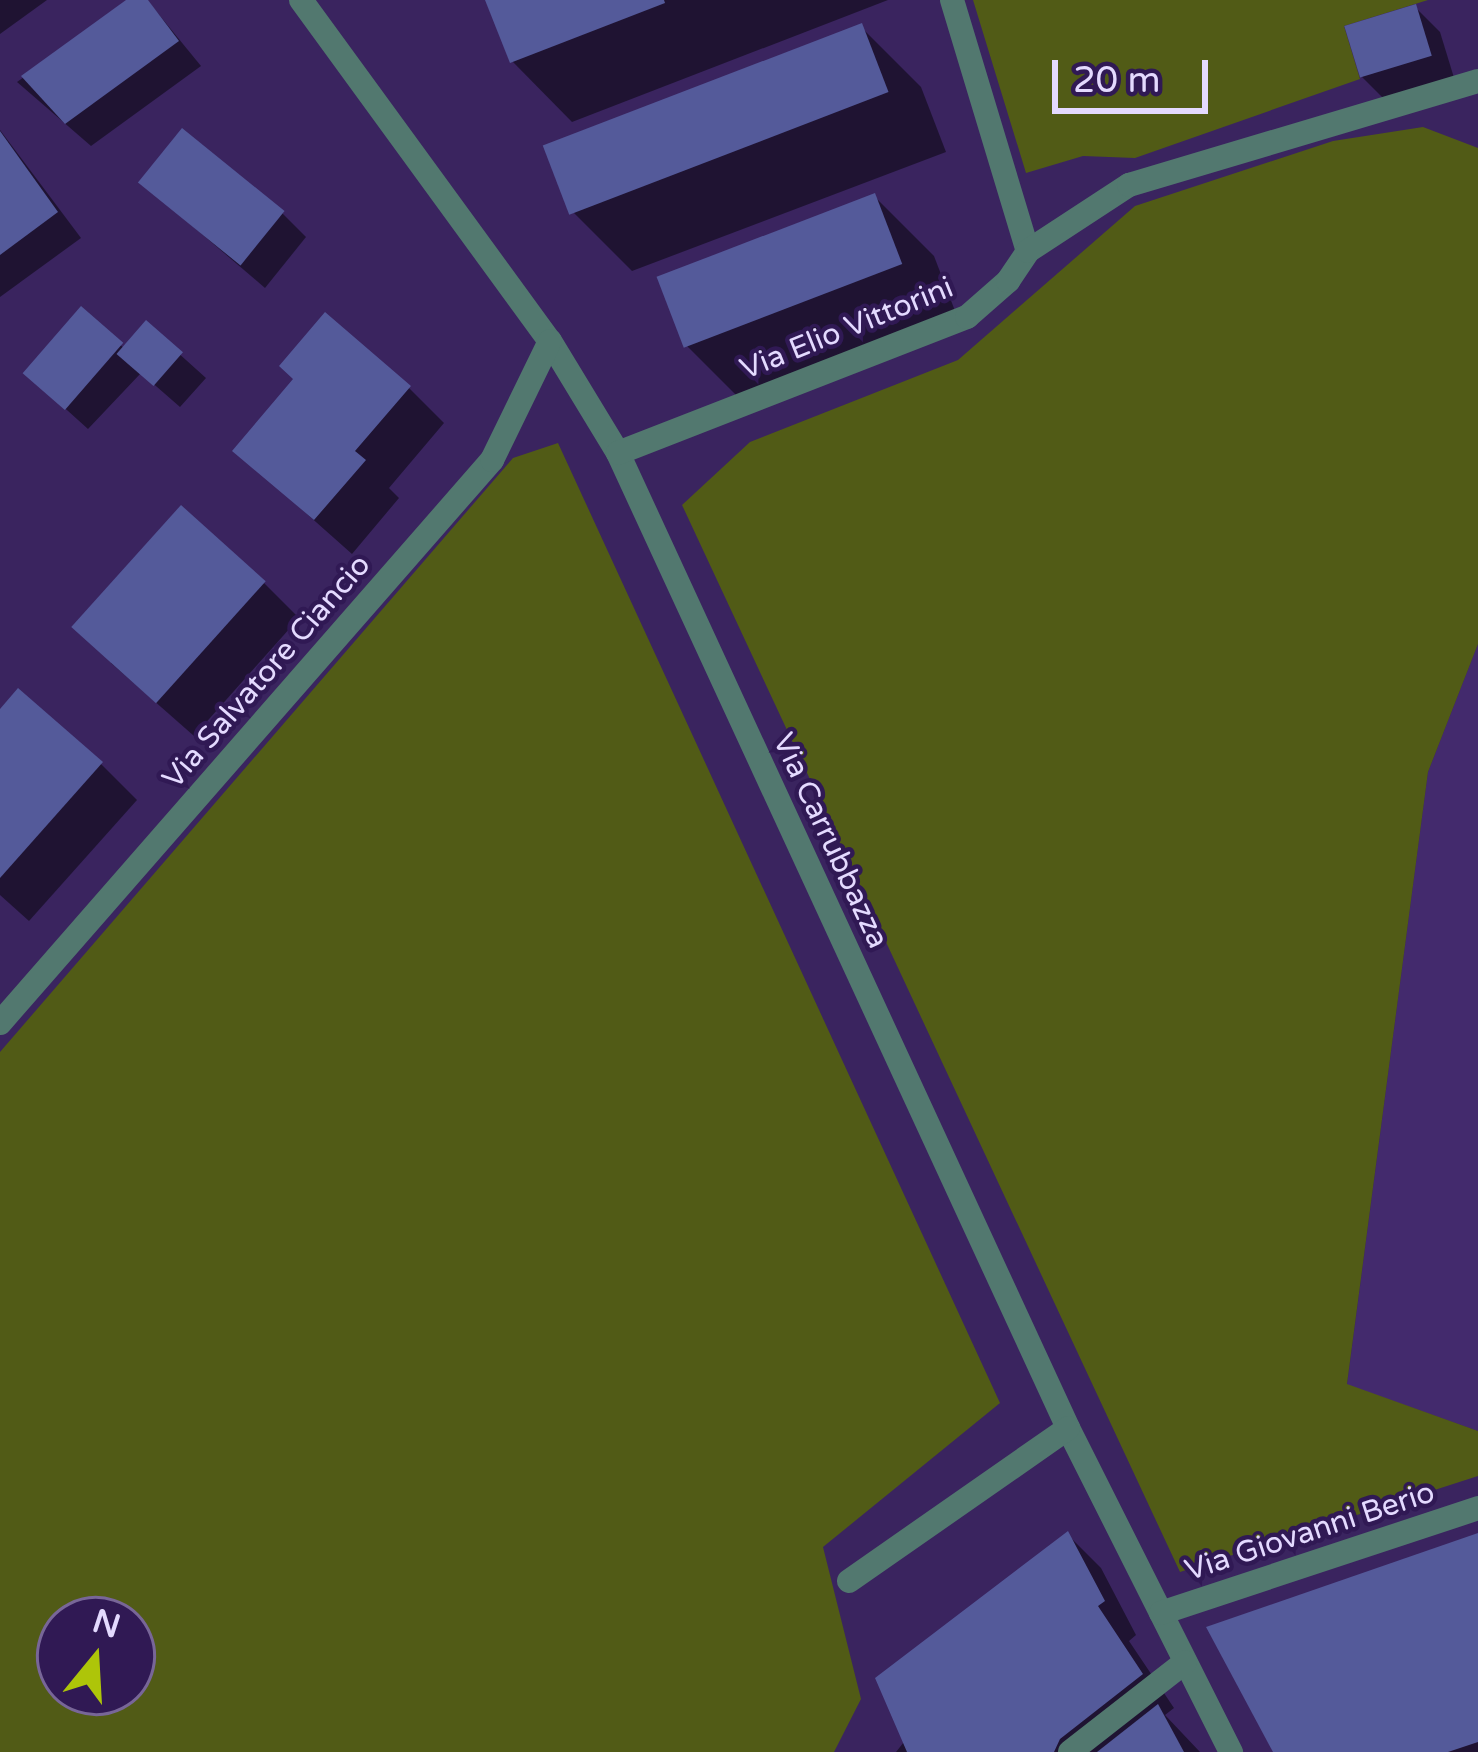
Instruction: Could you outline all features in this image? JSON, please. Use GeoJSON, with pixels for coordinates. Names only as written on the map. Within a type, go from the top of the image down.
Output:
{"type":"FeatureCollection","features":[{"type":"Feature","properties":{"kind":"street","name":"Via Carrubbazza"},"geometry":{"type":"LineString","coordinates":[[301,0],[550,341],[618,453],[1068,1428],[1231,1752]]}},
{"type":"Feature","properties":{"kind":"street"},"geometry":{"type":"LineString","coordinates":[[952,0],[1028,250]]}},
{"type":"Feature","properties":{"kind":"street","name":"Via Elio Vittorini"},"geometry":{"type":"LineString","coordinates":[[618,453],[967,317],[1008,281],[1028,250],[1129,185],[1478,81]]}},
{"type":"Feature","properties":{"kind":"street","name":"Via Salvatore Ciancio"},"geometry":{"type":"LineString","coordinates":[[0,1023],[492,460],[550,341]]}},
{"type":"Feature","properties":{"kind":"street"},"geometry":{"type":"LineString","coordinates":[[849,1581],[1068,1428]]}},
{"type":"Feature","properties":{"kind":"street","name":"Via Giovanni Berio"},"geometry":{"type":"LineString","coordinates":[[1161,1613],[1478,1508]]}},
{"type":"Feature","properties":{"kind":"street"},"geometry":{"type":"LineString","coordinates":[[1070,1752],[1185,1662]]}},
{"type":"Feature","properties":{"kind":"shaded area"},"geometry":{"type":"Polygon","coordinates":[[[1478,644],[1478,1431],[1347,1385],[1428,772],[1478,644]]]}},
{"type":"Feature","properties":{"kind":"green space"},"geometry":{"type":"Polygon","coordinates":[[[973,0],[1428,0],[1344,26],[1360,79],[1135,158],[1083,156],[1026,173],[973,0]]]}},
{"type":"Feature","properties":{"kind":"green space"},"geometry":{"type":"Polygon","coordinates":[[[1423,127],[1478,148],[1478,644],[1428,772],[1347,1384],[1478,1431],[1478,1476],[1180,1572],[682,505],[750,442],[958,360],[1135,206],[1333,141],[1423,127]]]}},
{"type":"Feature","properties":{"kind":"green space"},"geometry":{"type":"Polygon","coordinates":[[[558,443],[1000,1403],[823,1547],[861,1699],[834,1752],[0,1752],[0,1052],[513,458],[558,443]]]}},
{"type":"Feature","properties":{"kind":"building"},"geometry":{"type":"Polygon","coordinates":[[[126,0],[148,0],[179,41],[65,124],[21,76],[126,0]]]}},
{"type":"Feature","properties":{"kind":"building"},"geometry":{"type":"Polygon","coordinates":[[[485,0],[664,0],[665,3],[510,63],[485,0]]]}},
{"type":"Feature","properties":{"kind":"building"},"geometry":{"type":"Polygon","coordinates":[[[1416,4],[1432,56],[1360,78],[1344,26],[1416,4]]]}},
{"type":"Feature","properties":{"kind":"building"},"geometry":{"type":"Polygon","coordinates":[[[862,23],[889,92],[569,215],[543,146],[862,23]]]}},
{"type":"Feature","properties":{"kind":"building"},"geometry":{"type":"Polygon","coordinates":[[[182,128],[285,211],[241,265],[138,182],[182,128]]]}},
{"type":"Feature","properties":{"kind":"building"},"geometry":{"type":"Polygon","coordinates":[[[0,131],[58,212],[0,255],[0,131]]]}},
{"type":"Feature","properties":{"kind":"building"},"geometry":{"type":"Polygon","coordinates":[[[875,193],[902,264],[684,348],[657,277],[875,193]]]}},
{"type":"Feature","properties":{"kind":"building"},"geometry":{"type":"Polygon","coordinates":[[[81,306],[123,343],[65,410],[23,373],[81,306]]]}},
{"type":"Feature","properties":{"kind":"building"},"geometry":{"type":"Polygon","coordinates":[[[325,312],[411,386],[355,451],[366,460],[314,520],[232,451],[293,379],[279,366],[325,312]]]}},
{"type":"Feature","properties":{"kind":"building"},"geometry":{"type":"Polygon","coordinates":[[[146,320],[183,352],[153,386],[116,354],[146,320]]]}},
{"type":"Feature","properties":{"kind":"building"},"geometry":{"type":"Polygon","coordinates":[[[181,505],[266,581],[156,703],[71,627],[181,505]]]}},
{"type":"Feature","properties":{"kind":"building"},"geometry":{"type":"Polygon","coordinates":[[[18,688],[103,762],[0,878],[0,709],[18,688]]]}},
{"type":"Feature","properties":{"kind":"building"},"geometry":{"type":"Polygon","coordinates":[[[1068,1531],[1105,1601],[1098,1606],[1143,1674],[1060,1739],[1054,1752],[907,1752],[875,1678],[1068,1531]]]}},
{"type":"Feature","properties":{"kind":"building"},"geometry":{"type":"Polygon","coordinates":[[[1478,1533],[1478,1742],[1448,1752],[1273,1752],[1206,1627],[1478,1533]]]}},
{"type":"Feature","properties":{"kind":"building"},"geometry":{"type":"Polygon","coordinates":[[[1158,1704],[1184,1752],[1097,1752],[1158,1704]]]}}]}
